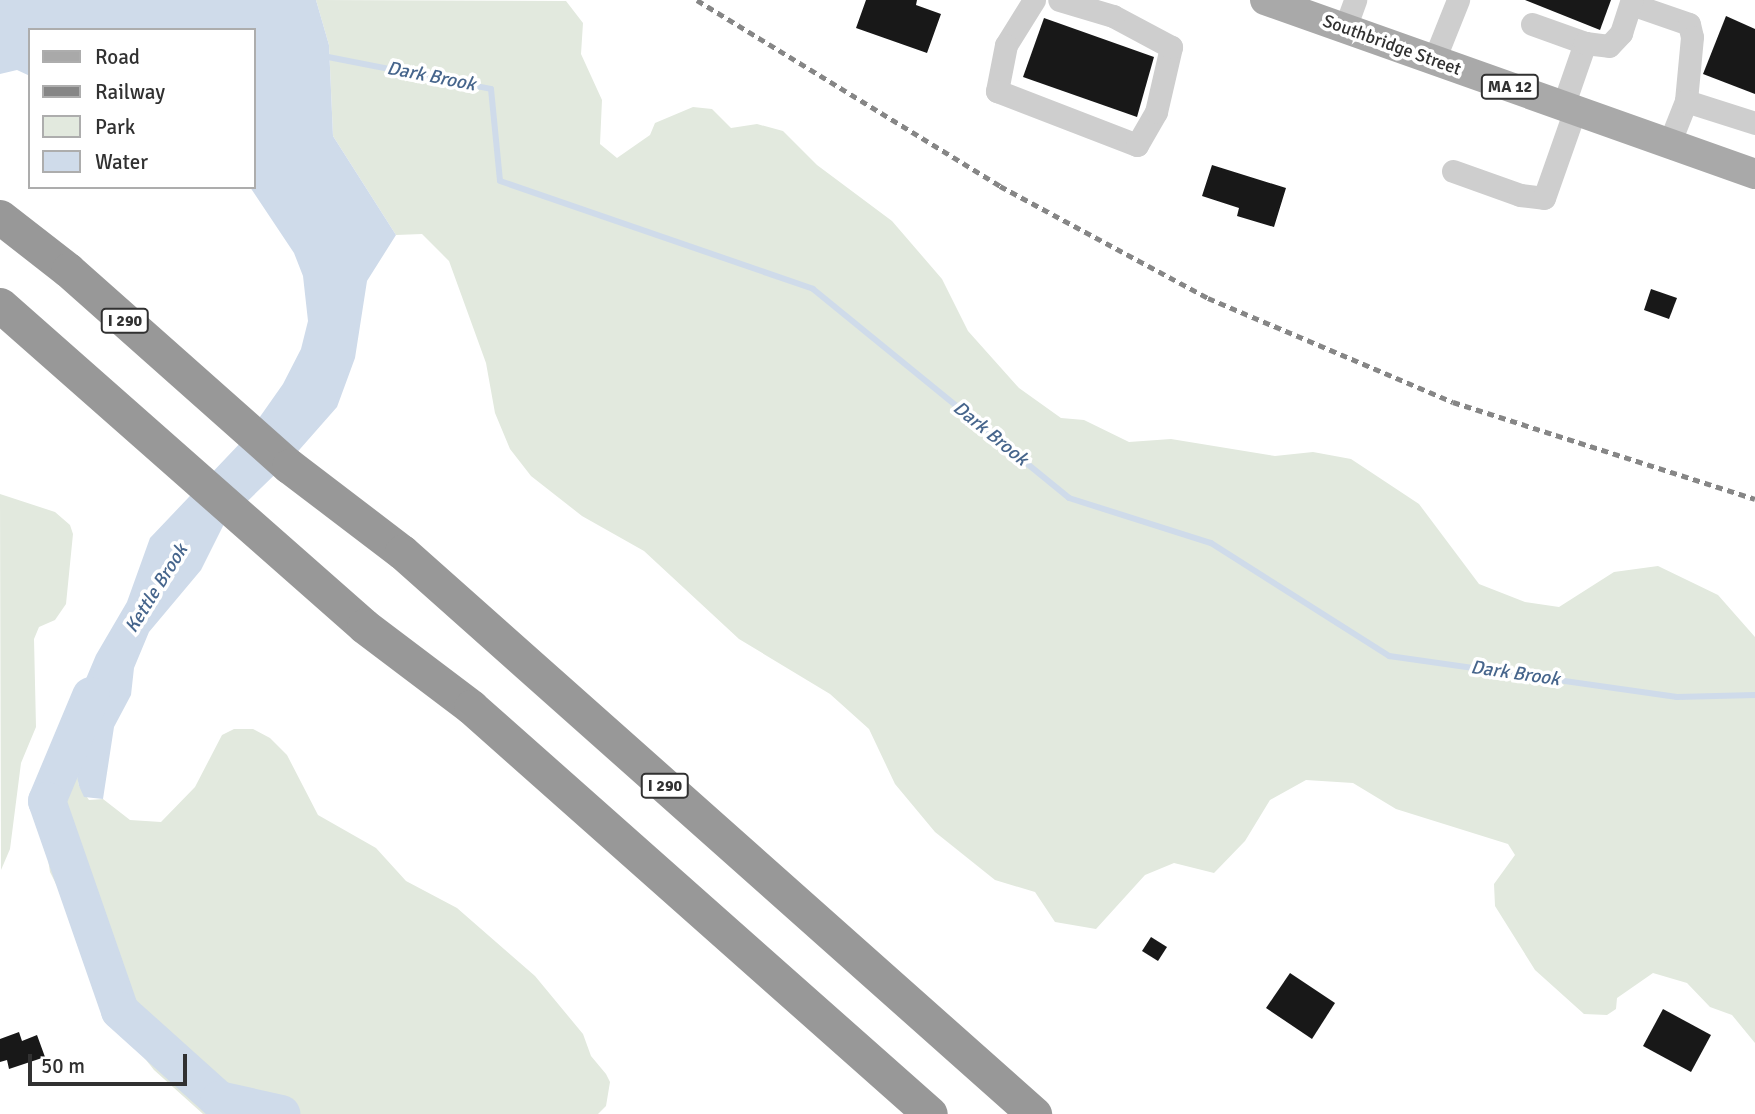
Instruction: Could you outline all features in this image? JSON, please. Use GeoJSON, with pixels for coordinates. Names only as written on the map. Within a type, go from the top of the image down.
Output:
{"type":"FeatureCollection","features":[{"type":"Feature","properties":{"kind":"highway","name":"I 290"},"geometry":{"type":"LineString","coordinates":[[0,217],[68,270],[289,466],[402,552],[1034,1114]]}},
{"type":"Feature","properties":{"kind":"highway"},"geometry":{"type":"LineString","coordinates":[[0,305],[364,626],[471,708],[930,1114]]}},
{"type":"Feature","properties":{"kind":"main road","name":"Southbridge Street"},"geometry":{"type":"LineString","coordinates":[[1265,0],[1755,174]]}},
{"type":"Feature","properties":{"kind":"lane"},"geometry":{"type":"LineString","coordinates":[[1034,0],[1006,45],[997,91],[1137,145],[1156,112],[1171,47],[1115,8],[1059,0]]}},
{"type":"Feature","properties":{"kind":"lane"},"geometry":{"type":"LineString","coordinates":[[1345,28],[1355,0]]}},
{"type":"Feature","properties":{"kind":"lane"},"geometry":{"type":"LineString","coordinates":[[1434,60],[1458,0]]}},
{"type":"Feature","properties":{"kind":"lane"},"geometry":{"type":"LineString","coordinates":[[1532,24],[1585,43],[1609,46],[1621,33],[1632,2],[1689,24],[1692,37],[1686,101],[1669,144]]}},
{"type":"Feature","properties":{"kind":"lane"},"geometry":{"type":"LineString","coordinates":[[1453,170],[1520,195],[1544,198],[1585,43]]}},
{"type":"Feature","properties":{"kind":"lane"},"geometry":{"type":"LineString","coordinates":[[1686,101],[1755,123]]}},
{"type":"Feature","properties":{"kind":"green space"},"geometry":{"type":"Polygon","coordinates":[[[316,0],[566,1],[583,23],[581,54],[602,100],[600,144],[617,158],[650,135],[655,123],[693,107],[712,109],[731,128],[757,124],[783,131],[817,165],[892,221],[942,279],[968,331],[1019,388],[1061,418],[1084,420],[1129,442],[1171,439],[1275,456],[1313,452],[1351,459],[1419,504],[1479,584],[1525,602],[1559,607],[1614,572],[1658,566],[1718,595],[1755,637],[1755,1043],[1732,1015],[1710,1007],[1687,983],[1653,973],[1617,998],[1616,1009],[1607,1015],[1584,1014],[1535,970],[1495,906],[1494,884],[1515,855],[1508,844],[1396,809],[1353,783],[1306,780],[1270,800],[1245,841],[1214,873],[1174,863],[1145,875],[1096,929],[1055,922],[1035,892],[995,880],[935,832],[895,784],[869,729],[830,694],[739,639],[644,551],[582,516],[531,476],[510,449],[495,413],[486,363],[449,261],[422,234],[396,235],[333,136],[329,45],[316,0]]]}},
{"type":"Feature","properties":{"kind":"green space"},"geometry":{"type":"Polygon","coordinates":[[[0,494],[55,512],[70,525],[73,534],[66,604],[55,620],[39,627],[34,639],[36,727],[21,763],[10,849],[1,870],[0,494]]]}},
{"type":"Feature","properties":{"kind":"green space"},"geometry":{"type":"Polygon","coordinates":[[[234,729],[253,729],[270,738],[287,755],[318,815],[376,848],[406,881],[457,908],[535,976],[583,1034],[591,1056],[610,1082],[606,1106],[598,1114],[203,1114],[154,1070],[120,1027],[86,966],[71,914],[50,872],[37,792],[52,768],[75,760],[79,786],[89,800],[103,799],[130,820],[161,822],[195,787],[222,735],[234,729]]]}},
{"type":"Feature","properties":{"kind":"water"},"geometry":{"type":"Polygon","coordinates":[[[0,0],[316,0],[329,45],[333,136],[396,235],[367,281],[355,358],[337,407],[293,457],[224,524],[201,570],[149,632],[134,668],[131,695],[114,727],[103,799],[84,797],[79,786],[69,737],[80,693],[96,655],[127,602],[150,538],[245,438],[283,384],[301,349],[308,321],[303,276],[294,253],[251,189],[256,189],[256,28],[28,28],[28,75],[17,70],[0,74],[0,0]]]}},
{"type":"Feature","properties":{"kind":"building"},"geometry":{"type":"Polygon","coordinates":[[[866,0],[917,0],[916,5],[941,14],[927,53],[856,28],[866,0]]]}},
{"type":"Feature","properties":{"kind":"building"},"geometry":{"type":"Polygon","coordinates":[[[1525,0],[1611,0],[1600,30],[1525,0]]]}},
{"type":"Feature","properties":{"kind":"building"},"geometry":{"type":"Polygon","coordinates":[[[1726,16],[1755,29],[1755,94],[1703,74],[1726,16]]]}},
{"type":"Feature","properties":{"kind":"building"},"geometry":{"type":"Polygon","coordinates":[[[1044,18],[1154,57],[1137,117],[1023,77],[1044,18]]]}},
{"type":"Feature","properties":{"kind":"building"},"geometry":{"type":"Polygon","coordinates":[[[1212,165],[1286,188],[1274,227],[1237,216],[1239,208],[1202,196],[1212,165]]]}},
{"type":"Feature","properties":{"kind":"building"},"geometry":{"type":"Polygon","coordinates":[[[1651,289],[1677,298],[1669,319],[1644,310],[1651,289]]]}},
{"type":"Feature","properties":{"kind":"building"},"geometry":{"type":"Polygon","coordinates":[[[1151,937],[1167,947],[1158,961],[1142,951],[1151,937]]]}},
{"type":"Feature","properties":{"kind":"building"},"geometry":{"type":"Polygon","coordinates":[[[1290,973],[1335,1003],[1312,1039],[1266,1008],[1290,973]]]}},
{"type":"Feature","properties":{"kind":"building"},"geometry":{"type":"Polygon","coordinates":[[[1663,1009],[1711,1035],[1691,1072],[1643,1046],[1663,1009]]]}},
{"type":"Feature","properties":{"kind":"building"},"geometry":{"type":"Polygon","coordinates":[[[19,1032],[22,1041],[37,1035],[45,1057],[9,1069],[7,1060],[0,1062],[0,1039],[19,1032]]]}},
{"type":"Feature","properties":{"kind":"waterway","name":"Dark Brook"},"geometry":{"type":"LineString","coordinates":[[323,56],[491,89],[500,181],[813,289],[1069,498],[1211,543],[1389,656],[1677,697],[1755,695]]}},
{"type":"Feature","properties":{"kind":"waterway","name":"Kettle Brook"},"geometry":{"type":"LineString","coordinates":[[91,696],[47,801],[120,1011],[219,1100],[281,1114]]}},
{"type":"Feature","properties":{"kind":"railway"},"geometry":{"type":"LineString","coordinates":[[697,0],[1000,186],[1208,298],[1453,402],[1755,499]]}}]}
